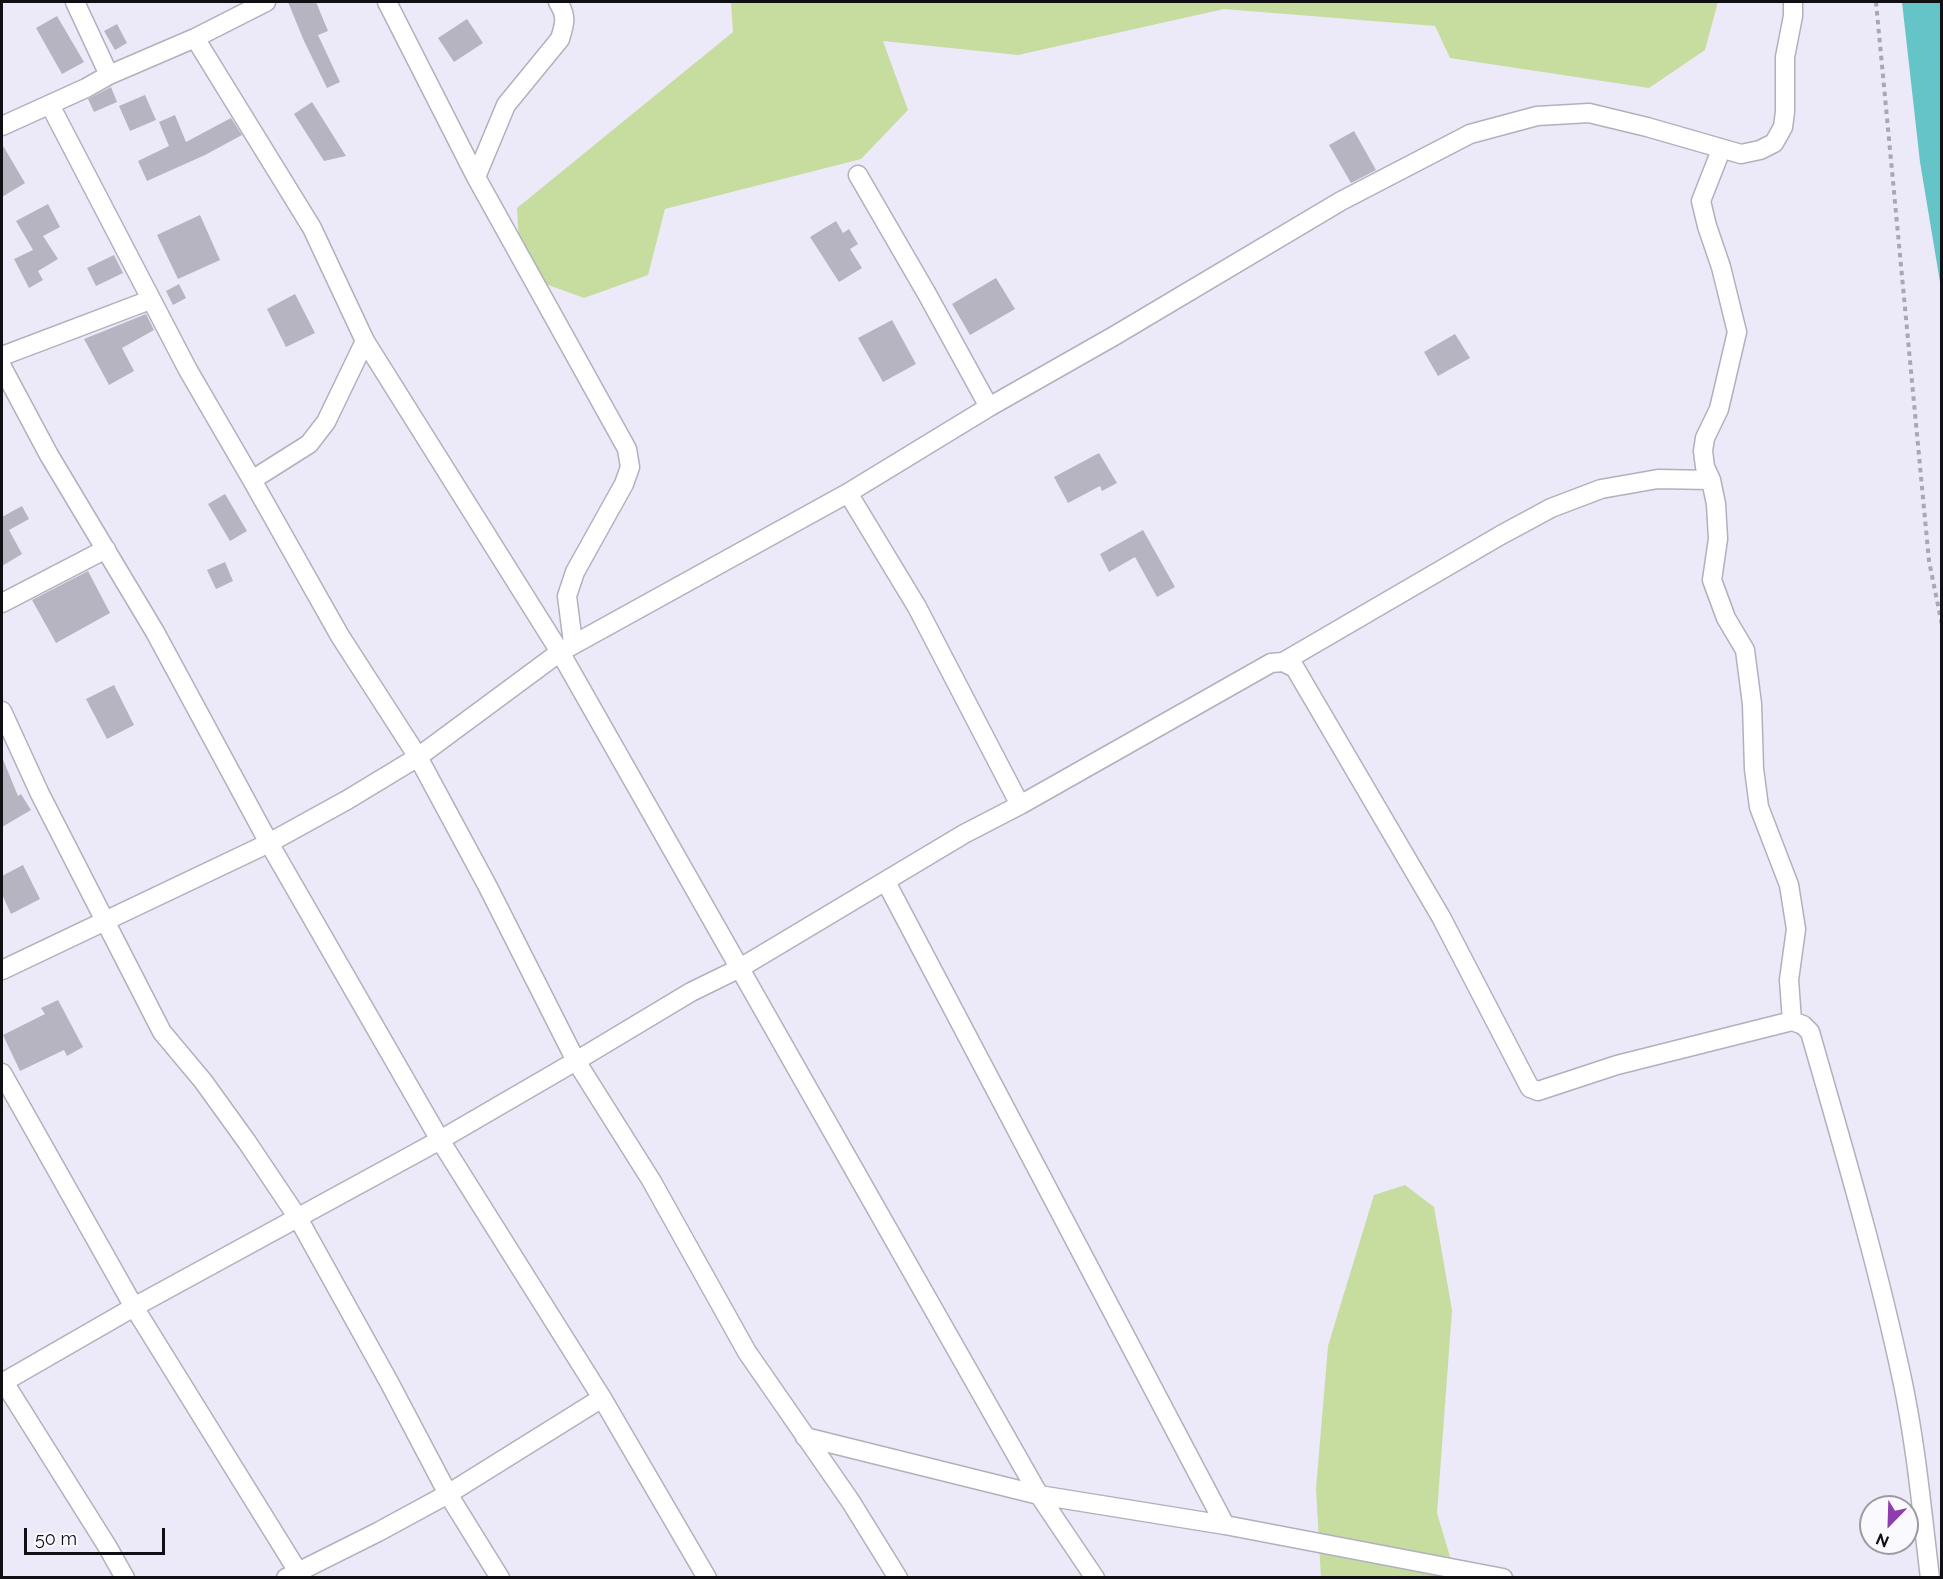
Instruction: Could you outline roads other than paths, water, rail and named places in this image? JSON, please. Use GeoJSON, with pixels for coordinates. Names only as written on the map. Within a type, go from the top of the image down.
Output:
{"type":"FeatureCollection","features":[{"type":"Feature","properties":{"kind":"street"},"geometry":{"type":"LineString","coordinates":[[75,2],[109,75]]}},
{"type":"Feature","properties":{"kind":"street"},"geometry":{"type":"LineString","coordinates":[[2,126],[109,75],[195,38],[265,2]]}},
{"type":"Feature","properties":{"kind":"street"},"geometry":{"type":"LineString","coordinates":[[387,2],[476,177],[627,449],[630,467],[624,484],[575,572],[567,596],[566,648]]}},
{"type":"Feature","properties":{"kind":"street"},"geometry":{"type":"LineString","coordinates":[[476,177],[506,105],[560,39],[564,25],[564,12],[558,2]]}},
{"type":"Feature","properties":{"kind":"street"},"geometry":{"type":"LineString","coordinates":[[2,970],[269,843],[348,800],[418,757],[566,648],[848,493],[988,407],[1114,336],[1341,201],[1470,134],[1537,116],[1589,113],[1741,154],[1760,150],[1774,143],[1783,128],[1785,57],[1793,16],[1793,2]]}},
{"type":"Feature","properties":{"kind":"street"},"geometry":{"type":"LineString","coordinates":[[195,38],[312,228],[365,341],[566,648],[740,968],[1039,1495],[1095,1578]]}},
{"type":"Feature","properties":{"kind":"street"},"geometry":{"type":"LineString","coordinates":[[50,105],[188,370],[340,636],[418,757],[488,886],[576,1061],[651,1180],[747,1352],[851,1502],[898,1578]]}},
{"type":"Feature","properties":{"kind":"street"},"geometry":{"type":"LineString","coordinates":[[1721,150],[1701,201],[1737,332],[1719,409],[1705,438],[1703,451],[1705,467],[1711,480],[1716,504],[1718,539],[1712,580],[1726,618],[1745,650],[1752,704],[1754,770],[1759,807],[1790,885],[1796,929],[1789,980],[1792,1021]]}},
{"type":"Feature","properties":{"kind":"street"},"geometry":{"type":"LineString","coordinates":[[858,175],[927,294],[988,407]]}},
{"type":"Feature","properties":{"kind":"street"},"geometry":{"type":"LineString","coordinates":[[2,356],[150,300]]}},
{"type":"Feature","properties":{"kind":"street"},"geometry":{"type":"LineString","coordinates":[[252,480],[309,444],[326,422],[365,341]]}},
{"type":"Feature","properties":{"kind":"street"},"geometry":{"type":"LineString","coordinates":[[2,367],[49,455],[201,714],[269,843],[440,1140],[602,1398],[707,1578]]}},
{"type":"Feature","properties":{"kind":"street"},"geometry":{"type":"LineString","coordinates":[[125,1578],[3,1383],[134,1307],[440,1140],[681,998],[740,968],[964,834],[1020,805],[1271,663],[1282,662],[1551,508],[1601,489],[1658,479],[1711,480]]}},
{"type":"Feature","properties":{"kind":"street"},"geometry":{"type":"LineString","coordinates":[[848,493],[917,607],[1020,805]]}},
{"type":"Feature","properties":{"kind":"street"},"geometry":{"type":"LineString","coordinates":[[2,603],[106,549]]}},
{"type":"Feature","properties":{"kind":"street"},"geometry":{"type":"LineString","coordinates":[[1282,662],[1295,668],[1441,917],[1530,1088],[1538,1091],[1617,1065],[1792,1021],[1803,1025],[1810,1032],[1861,1209],[1902,1381],[1919,1481],[1930,1578]]}},
{"type":"Feature","properties":{"kind":"street"},"geometry":{"type":"LineString","coordinates":[[2,711],[40,794],[162,1032],[203,1081],[298,1218],[448,1494],[500,1578]]}},
{"type":"Feature","properties":{"kind":"street"},"geometry":{"type":"LineString","coordinates":[[886,882],[1225,1525]]}},
{"type":"Feature","properties":{"kind":"street"},"geometry":{"type":"LineString","coordinates":[[2,1073],[134,1307],[295,1575],[448,1494],[602,1398]]}},
{"type":"Feature","properties":{"kind":"street"},"geometry":{"type":"LineString","coordinates":[[805,1437],[1039,1495],[1225,1525],[1503,1578]]}},
{"type":"Feature","properties":{"kind":"water"},"geometry":{"type":"Polygon","coordinates":[[[1902,2],[1941,2],[1941,288],[1920,162],[1902,2]]]}}]}
